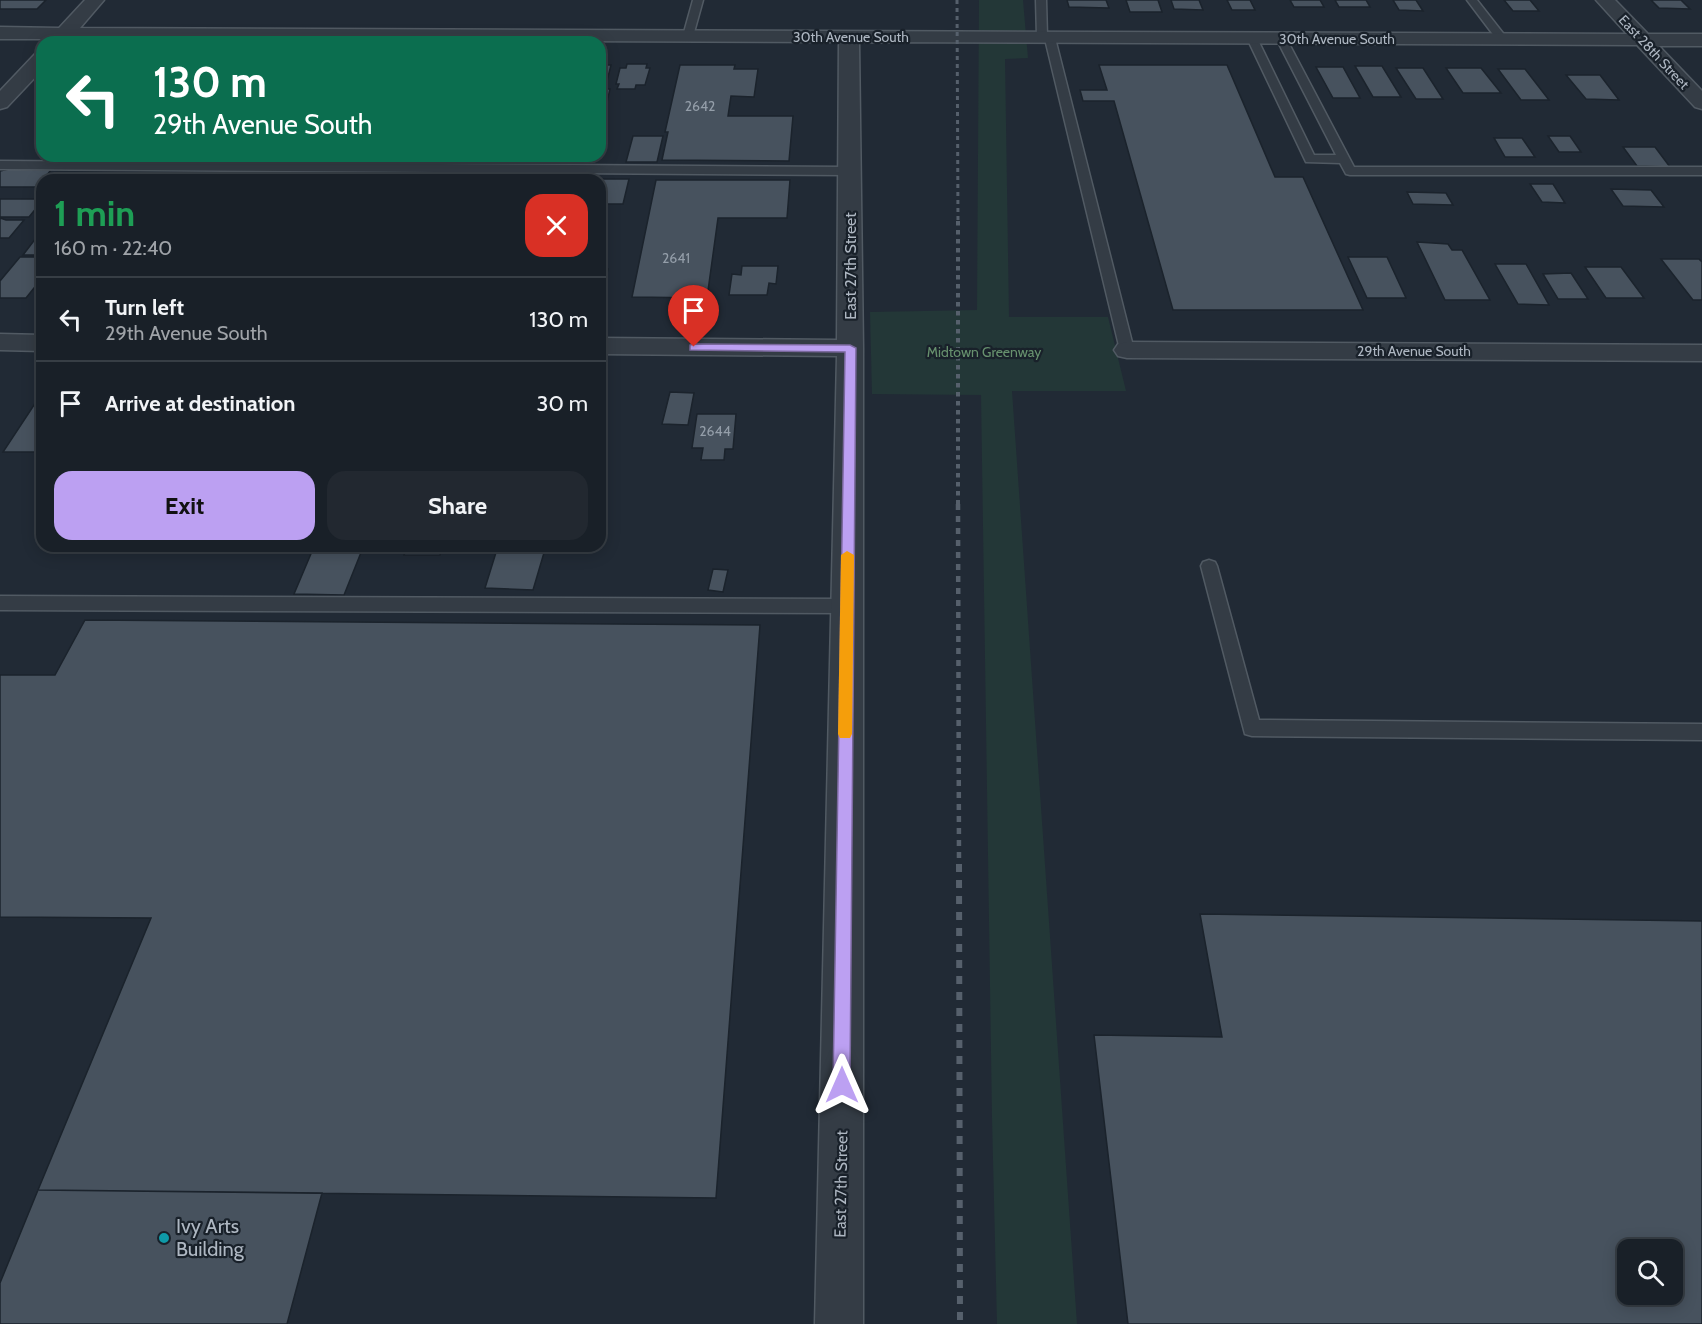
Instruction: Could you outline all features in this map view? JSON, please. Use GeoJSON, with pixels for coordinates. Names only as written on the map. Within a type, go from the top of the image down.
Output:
{"type":"FeatureCollection","features":[{"type":"Feature","properties":{"kind":"street"},"geometry":{"type":"LineString","coordinates":[[62,36],[95,0]]}},
{"type":"Feature","properties":{"kind":"street","name":"East 28th Street"},"geometry":{"type":"LineString","coordinates":[[1605,0],[1702,103]]}},
{"type":"Feature","properties":{"kind":"street","name":"30th Avenue South"},"geometry":{"type":"LineString","coordinates":[[0,33],[36,36]]}},
{"type":"Feature","properties":{"kind":"street","name":"30th Avenue South"},"geometry":{"type":"LineString","coordinates":[[606,36],[1702,40]]}},
{"type":"Feature","properties":{"kind":"street","name":"East 27th Street"},"geometry":{"type":"LineString","coordinates":[[839,1324],[850,348],[849,37]]}},
{"type":"Feature","properties":{"kind":"street"},"geometry":{"type":"LineString","coordinates":[[0,103],[36,64]]}},
{"type":"Feature","properties":{"kind":"street"},"geometry":{"type":"LineString","coordinates":[[0,342],[36,343]]}},
{"type":"Feature","properties":{"kind":"street"},"geometry":{"type":"LineString","coordinates":[[606,346],[850,348]]}},
{"type":"Feature","properties":{"kind":"street","name":"29th Avenue South"},"geometry":{"type":"LineString","coordinates":[[1127,350],[1702,353]]}},
{"type":"Feature","properties":{"kind":"lane"},"geometry":{"type":"LineString","coordinates":[[688,36],[698,0]]}},
{"type":"Feature","properties":{"kind":"lane"},"geometry":{"type":"LineString","coordinates":[[1041,0],[1046,37],[1127,350]]}},
{"type":"Feature","properties":{"kind":"lane"},"geometry":{"type":"LineString","coordinates":[[1472,0],[1502,39]]}},
{"type":"Feature","properties":{"kind":"lane"},"geometry":{"type":"LineString","coordinates":[[1252,38],[1310,159],[1344,159]]}},
{"type":"Feature","properties":{"kind":"lane"},"geometry":{"type":"LineString","coordinates":[[1281,38],[1350,171],[1702,171]]}},
{"type":"Feature","properties":{"kind":"lane"},"geometry":{"type":"LineString","coordinates":[[0,165],[849,171]]}},
{"type":"Feature","properties":{"kind":"lane"},"geometry":{"type":"LineString","coordinates":[[1209,566],[1252,728],[1702,732]]}},
{"type":"Feature","properties":{"kind":"lane"},"geometry":{"type":"LineString","coordinates":[[0,603],[847,606]]}},
{"type":"Feature","properties":{"kind":"green space","name":"Midtown Greenway"},"geometry":{"type":"Polygon","coordinates":[[[979,0],[1023,0],[1028,58],[1005,59],[1009,317],[1108,317],[1126,391],[1012,391],[1077,1324],[997,1324],[981,395],[872,394],[870,312],[977,310],[979,0]]]}},
{"type":"Feature","properties":{"kind":"building"},"geometry":{"type":"Polygon","coordinates":[[[0,0],[46,0],[37,9],[0,9],[0,0]]]}},
{"type":"Feature","properties":{"kind":"building"},"geometry":{"type":"Polygon","coordinates":[[[1067,0],[1106,0],[1109,8],[1069,7],[1067,0]]]}},
{"type":"Feature","properties":{"kind":"building"},"geometry":{"type":"Polygon","coordinates":[[[1126,0],[1158,0],[1162,12],[1130,12],[1126,0]]]}},
{"type":"Feature","properties":{"kind":"building"},"geometry":{"type":"Polygon","coordinates":[[[1171,0],[1199,0],[1203,10],[1174,9],[1171,0]]]}},
{"type":"Feature","properties":{"kind":"building"},"geometry":{"type":"Polygon","coordinates":[[[1227,0],[1250,0],[1255,10],[1232,10],[1227,0]]]}},
{"type":"Feature","properties":{"kind":"building"},"geometry":{"type":"Polygon","coordinates":[[[1290,0],[1320,0],[1324,7],[1294,7],[1290,0]]]}},
{"type":"Feature","properties":{"kind":"building"},"geometry":{"type":"Polygon","coordinates":[[[1335,0],[1366,0],[1370,7],[1339,7],[1335,0]]]}},
{"type":"Feature","properties":{"kind":"building"},"geometry":{"type":"Polygon","coordinates":[[[1393,0],[1416,0],[1423,11],[1399,10],[1393,0]]]}},
{"type":"Feature","properties":{"kind":"building"},"geometry":{"type":"Polygon","coordinates":[[[1504,0],[1530,0],[1539,11],[1513,11],[1504,0]]]}},
{"type":"Feature","properties":{"kind":"building"},"geometry":{"type":"Polygon","coordinates":[[[1651,0],[1681,0],[1690,9],[1659,8],[1651,0]]]}},
{"type":"Feature","properties":{"kind":"building"},"geometry":{"type":"Polygon","coordinates":[[[627,64],[647,64],[646,68],[650,68],[645,85],[636,85],[635,89],[617,89],[620,68],[626,68],[627,64]]]}},
{"type":"Feature","properties":{"kind":"building"},"geometry":{"type":"Polygon","coordinates":[[[606,65],[611,65],[606,85],[606,65]]]}},
{"type":"Feature","properties":{"kind":"building"},"geometry":{"type":"Polygon","coordinates":[[[680,65],[735,65],[734,69],[758,69],[754,97],[731,96],[728,116],[793,116],[789,161],[662,160],[668,132],[665,132],[680,65]]]}},
{"type":"Feature","properties":{"kind":"building"},"geometry":{"type":"Polygon","coordinates":[[[1099,65],[1227,65],[1275,177],[1303,177],[1363,310],[1173,310],[1114,101],[1083,101],[1080,90],[1107,90],[1099,65]]]}},
{"type":"Feature","properties":{"kind":"building"},"geometry":{"type":"Polygon","coordinates":[[[1355,66],[1382,66],[1401,97],[1373,97],[1355,66]]]}},
{"type":"Feature","properties":{"kind":"building"},"geometry":{"type":"Polygon","coordinates":[[[1316,67],[1343,67],[1360,98],[1333,98],[1316,67]]]}},
{"type":"Feature","properties":{"kind":"building"},"geometry":{"type":"Polygon","coordinates":[[[1396,68],[1423,68],[1443,99],[1416,99],[1396,68]]]}},
{"type":"Feature","properties":{"kind":"building"},"geometry":{"type":"Polygon","coordinates":[[[1446,68],[1481,68],[1501,93],[1463,93],[1446,68]]]}},
{"type":"Feature","properties":{"kind":"building"},"geometry":{"type":"Polygon","coordinates":[[[1498,69],[1525,69],[1549,100],[1521,100],[1498,69]]]}},
{"type":"Feature","properties":{"kind":"building"},"geometry":{"type":"Polygon","coordinates":[[[1566,75],[1600,75],[1619,100],[1586,99],[1566,75]]]}},
{"type":"Feature","properties":{"kind":"building"},"geometry":{"type":"Polygon","coordinates":[[[606,89],[610,89],[606,106],[606,89]]]}},
{"type":"Feature","properties":{"kind":"building"},"geometry":{"type":"Polygon","coordinates":[[[633,136],[663,136],[657,162],[626,162],[633,136]]]}},
{"type":"Feature","properties":{"kind":"building"},"geometry":{"type":"Polygon","coordinates":[[[1548,136],[1570,136],[1581,152],[1559,152],[1548,136]]]}},
{"type":"Feature","properties":{"kind":"building"},"geometry":{"type":"Polygon","coordinates":[[[1494,138],[1522,138],[1535,157],[1505,157],[1494,138]]]}},
{"type":"Feature","properties":{"kind":"building"},"geometry":{"type":"Polygon","coordinates":[[[1623,147],[1655,147],[1670,167],[1637,166],[1623,147]]]}},
{"type":"Feature","properties":{"kind":"building"},"geometry":{"type":"Polygon","coordinates":[[[9,169],[51,170],[48,174],[36,174],[36,187],[0,187],[0,171],[9,169]]]}},
{"type":"Feature","properties":{"kind":"building"},"geometry":{"type":"Polygon","coordinates":[[[606,179],[629,179],[623,204],[606,204],[606,179]]]}},
{"type":"Feature","properties":{"kind":"building"},"geometry":{"type":"Polygon","coordinates":[[[656,180],[790,180],[787,218],[718,218],[707,298],[632,297],[656,180]]]}},
{"type":"Feature","properties":{"kind":"building"},"geometry":{"type":"Polygon","coordinates":[[[1530,184],[1553,184],[1565,203],[1542,202],[1530,184]]]}},
{"type":"Feature","properties":{"kind":"building"},"geometry":{"type":"Polygon","coordinates":[[[1611,189],[1651,190],[1664,207],[1623,206],[1611,189]]]}},
{"type":"Feature","properties":{"kind":"building"},"geometry":{"type":"Polygon","coordinates":[[[1407,192],[1446,193],[1453,205],[1413,204],[1407,192]]]}},
{"type":"Feature","properties":{"kind":"building"},"geometry":{"type":"Polygon","coordinates":[[[0,199],[36,199],[36,208],[29,217],[0,217],[0,199]]]}},
{"type":"Feature","properties":{"kind":"building"},"geometry":{"type":"Polygon","coordinates":[[[0,218],[24,220],[9,238],[0,238],[0,218]]]}},
{"type":"Feature","properties":{"kind":"building"},"geometry":{"type":"Polygon","coordinates":[[[36,238],[36,255],[23,255],[36,238]]]}},
{"type":"Feature","properties":{"kind":"building"},"geometry":{"type":"Polygon","coordinates":[[[1417,242],[1448,244],[1452,250],[1462,250],[1490,300],[1445,300],[1417,242]]]}},
{"type":"Feature","properties":{"kind":"building"},"geometry":{"type":"Polygon","coordinates":[[[20,257],[36,257],[36,286],[26,298],[0,298],[0,281],[20,257]]]}},
{"type":"Feature","properties":{"kind":"building"},"geometry":{"type":"Polygon","coordinates":[[[1348,257],[1387,257],[1406,298],[1367,298],[1348,257]]]}},
{"type":"Feature","properties":{"kind":"building"},"geometry":{"type":"Polygon","coordinates":[[[1661,259],[1699,259],[1702,262],[1702,300],[1693,300],[1661,259]]]}},
{"type":"Feature","properties":{"kind":"building"},"geometry":{"type":"Polygon","coordinates":[[[1495,264],[1526,264],[1549,305],[1518,304],[1495,264]]]}},
{"type":"Feature","properties":{"kind":"building"},"geometry":{"type":"Polygon","coordinates":[[[742,266],[778,266],[776,284],[769,283],[767,295],[729,295],[732,274],[741,275],[742,266]]]}},
{"type":"Feature","properties":{"kind":"building"},"geometry":{"type":"Polygon","coordinates":[[[1585,267],[1621,267],[1644,298],[1606,298],[1585,267]]]}},
{"type":"Feature","properties":{"kind":"building"},"geometry":{"type":"Polygon","coordinates":[[[1571,273],[1588,299],[1558,299],[1543,274],[1571,273]]]}},
{"type":"Feature","properties":{"kind":"building"},"geometry":{"type":"Polygon","coordinates":[[[670,392],[694,393],[688,425],[662,424],[670,392]]]}},
{"type":"Feature","properties":{"kind":"building"},"geometry":{"type":"Polygon","coordinates":[[[36,402],[36,452],[3,452],[36,402]]]}},
{"type":"Feature","properties":{"kind":"building"},"geometry":{"type":"Polygon","coordinates":[[[697,414],[736,414],[733,449],[725,449],[724,460],[701,460],[703,448],[692,448],[697,414]]]}},
{"type":"Feature","properties":{"kind":"building"},"geometry":{"type":"Polygon","coordinates":[[[312,552],[361,552],[344,595],[294,594],[312,552]]]}},
{"type":"Feature","properties":{"kind":"building"},"geometry":{"type":"Polygon","coordinates":[[[405,552],[441,552],[440,555],[404,555],[405,552]]]}},
{"type":"Feature","properties":{"kind":"building"},"geometry":{"type":"Polygon","coordinates":[[[496,552],[544,552],[533,590],[485,588],[496,552]]]}},
{"type":"Feature","properties":{"kind":"building"},"geometry":{"type":"Polygon","coordinates":[[[713,569],[728,570],[723,592],[708,590],[713,569]]]}},
{"type":"Feature","properties":{"kind":"building"},"geometry":{"type":"Polygon","coordinates":[[[85,620],[760,625],[716,1198],[38,1190],[151,918],[0,917],[0,675],[55,675],[85,620]]]}},
{"type":"Feature","properties":{"kind":"building"},"geometry":{"type":"Polygon","coordinates":[[[1200,914],[1702,921],[1702,1324],[1128,1324],[1094,1035],[1222,1037],[1200,914]]]}},
{"type":"Feature","properties":{"kind":"building","name":"Ivy Arts Building"},"geometry":{"type":"Polygon","coordinates":[[[38,1190],[322,1193],[287,1324],[0,1324],[0,1283],[38,1190]]]}},
{"type":"Feature","properties":{"kind":"railway"},"geometry":{"type":"LineString","coordinates":[[957,0],[958,223]]}},
{"type":"Feature","properties":{"kind":"railway"},"geometry":{"type":"LineString","coordinates":[[958,223],[958,504]]}},
{"type":"Feature","properties":{"kind":"railway"},"geometry":{"type":"LineString","coordinates":[[958,504],[959,866]]}},
{"type":"Feature","properties":{"kind":"railway"},"geometry":{"type":"LineString","coordinates":[[959,864],[960,1324]]}},
{"type":"Feature","properties":{"kind":"slow traffic"},"geometry":{"type":"LineString","coordinates":[[845,734],[847,555]]}},
{"type":"Feature","properties":{"kind":"place","name":"Ivy Arts Building"},"geometry":{"type":"Point","coordinates":[164,1238]}},
{"type":"Feature","properties":{"kind":"route"},"geometry":{"type":"LineString","coordinates":[[694,347],[850,348],[842,1085]]}}]}
